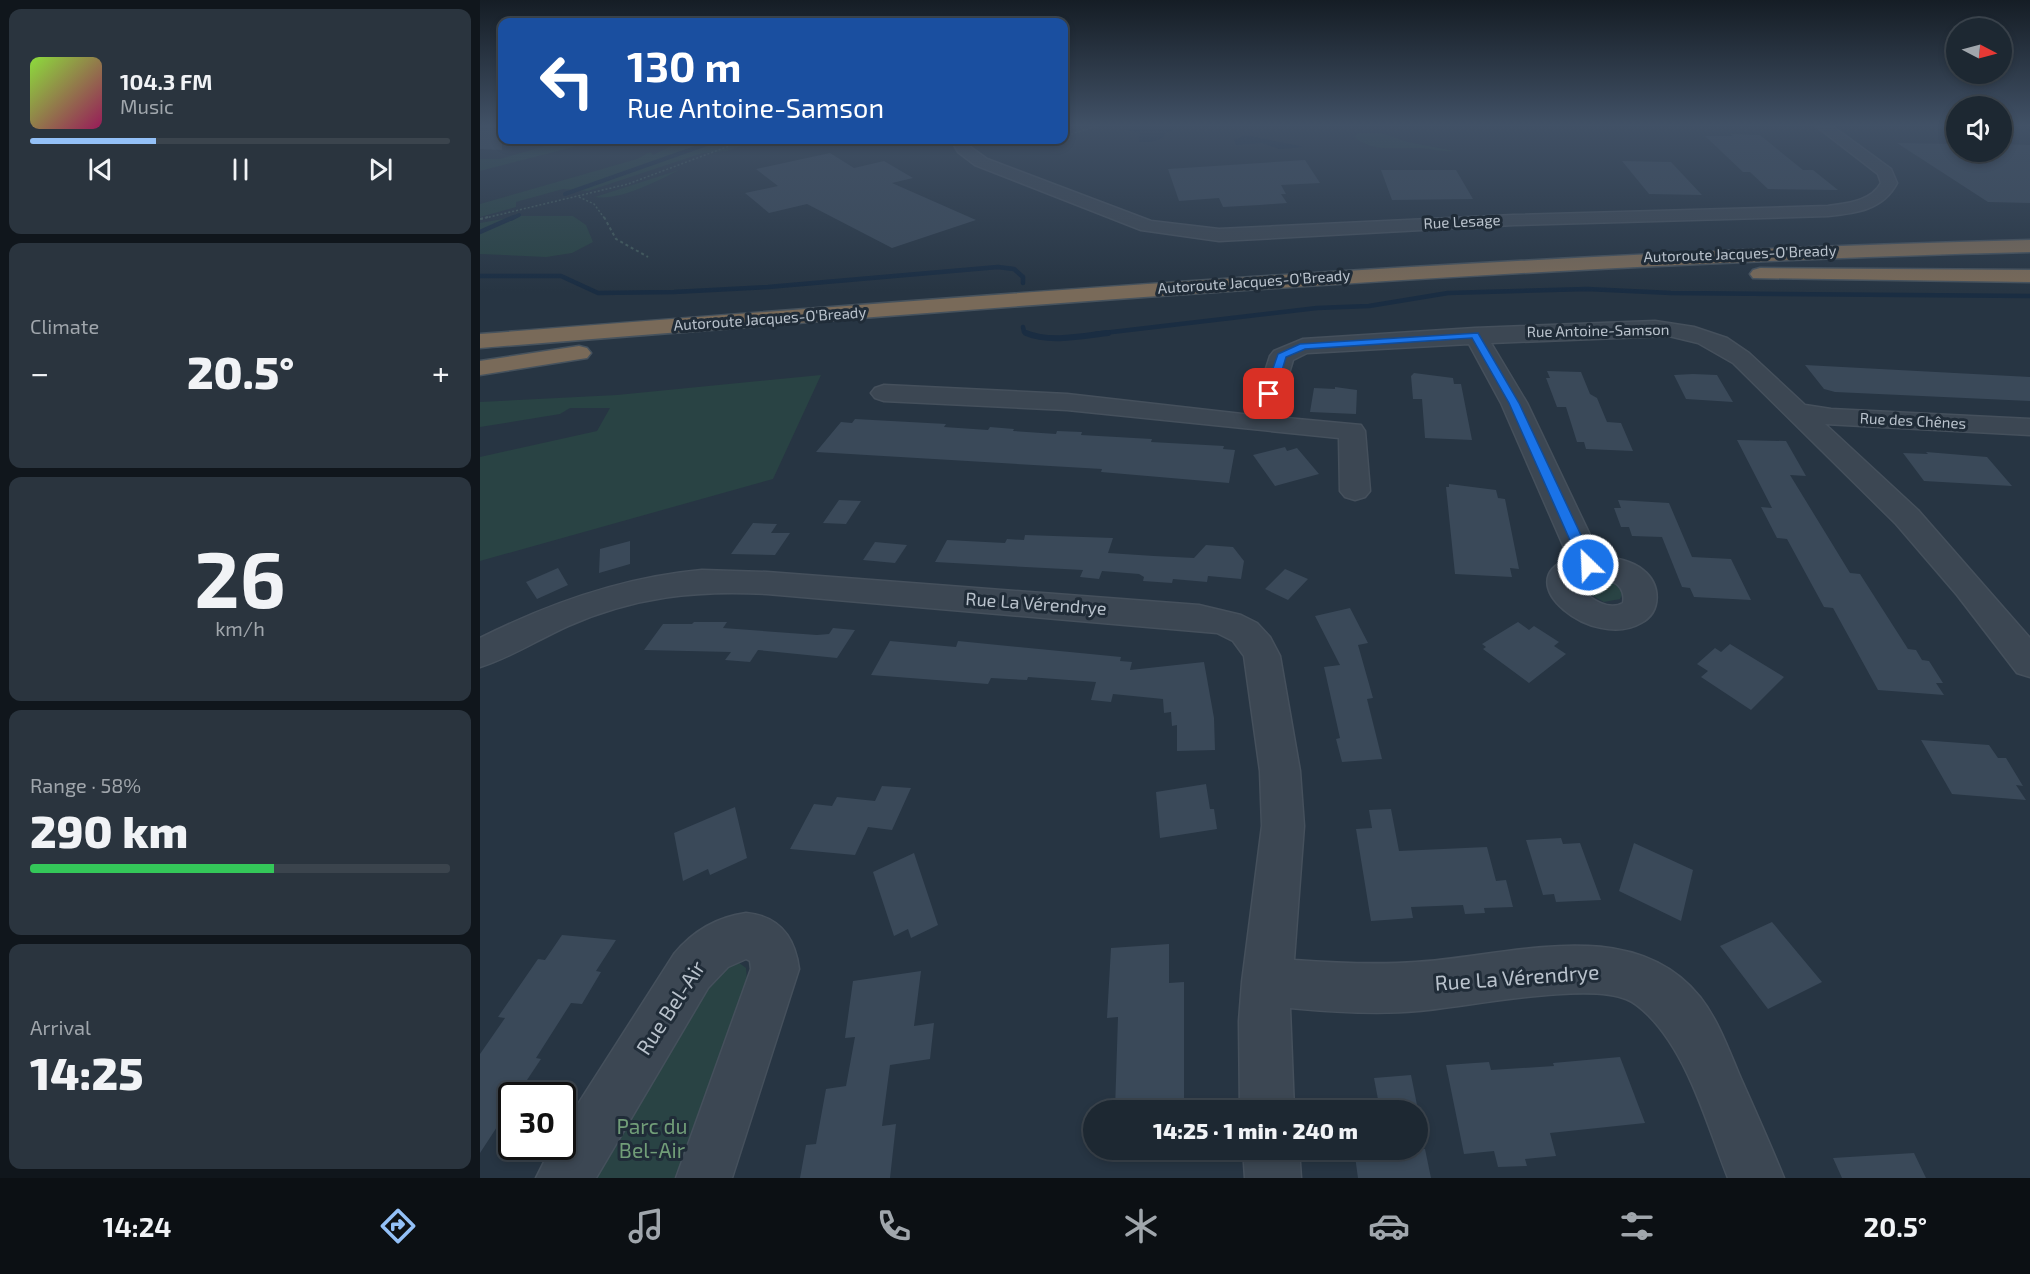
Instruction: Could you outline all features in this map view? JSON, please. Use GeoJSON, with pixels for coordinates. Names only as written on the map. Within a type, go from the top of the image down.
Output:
{"type":"FeatureCollection","features":[{"type":"Feature","properties":{"kind":"highway","name":"Autoroute Jacques-O'Bready"},"geometry":{"type":"LineString","coordinates":[[480,341],[1521,264],[1779,252],[2030,246]]}},
{"type":"Feature","properties":{"kind":"highway","name":"Autoroute Jacques-O'Bready"},"geometry":{"type":"LineString","coordinates":[[480,353],[1345,285],[1503,276],[1623,274],[2030,276]]}},
{"type":"Feature","properties":{"kind":"highway"},"geometry":{"type":"LineString","coordinates":[[480,330],[648,328]]}},
{"type":"Feature","properties":{"kind":"highway"},"geometry":{"type":"LineString","coordinates":[[480,368],[697,336]]}},
{"type":"Feature","properties":{"kind":"street","name":"Rue Lesage"},"geometry":{"type":"LineString","coordinates":[[1029,181],[1126,219],[1163,229],[1237,235],[1514,220],[1828,212],[1863,204],[1883,194],[1888,181]]}},
{"type":"Feature","properties":{"kind":"street","name":"Rue Antoine-Samson"},"geometry":{"type":"LineString","coordinates":[[1261,424],[1277,364],[1290,350],[1320,344],[1475,335],[1650,328],[1688,331],[1730,348],[1797,411],[1914,526],[2030,663]]}},
{"type":"Feature","properties":{"kind":"street"},"geometry":{"type":"LineString","coordinates":[[1475,335],[1514,403],[1588,565]]}},
{"type":"Feature","properties":{"kind":"street"},"geometry":{"type":"LineString","coordinates":[[884,393],[1067,402],[1261,424],[1352,431],[1355,491]]}},
{"type":"Feature","properties":{"kind":"street","name":"Rue des Chênes"},"geometry":{"type":"LineString","coordinates":[[1797,411],[1831,417],[2030,427]]}},
{"type":"Feature","properties":{"kind":"street","name":"Rue La Vérendrye"},"geometry":{"type":"LineString","coordinates":[[480,654],[552,619],[597,603],[632,592],[703,581],[767,583],[1088,608],[1199,617],[1231,623],[1251,637],[1262,656],[1280,771],[1282,855],[1266,982],[1263,1062],[1266,1100]]}},
{"type":"Feature","properties":{"kind":"street","name":"Rue Bel-Air"},"geometry":{"type":"LineString","coordinates":[[564,1178],[691,971],[703,957],[724,942],[747,936],[760,938],[770,945],[775,956],[775,969],[704,1178]]}},
{"type":"Feature","properties":{"kind":"street","name":"Rue La Vérendrye"},"geometry":{"type":"LineString","coordinates":[[1266,982],[1376,988],[1416,987],[1579,969],[1624,974],[1643,981],[1664,996],[1682,1015],[1700,1044],[1756,1178]]}},
{"type":"Feature","properties":{"kind":"street"},"geometry":{"type":"LineString","coordinates":[[1271,1160],[1273,1178]]}},
{"type":"Feature","properties":{"kind":"path"},"geometry":{"type":"LineString","coordinates":[[480,219],[579,197],[632,181]]}},
{"type":"Feature","properties":{"kind":"path"},"geometry":{"type":"LineString","coordinates":[[579,197],[594,204],[616,239],[648,257]]}},
{"type":"Feature","properties":{"kind":"green space"},"geometry":{"type":"Polygon","coordinates":[[[560,181],[618,181],[588,191],[563,189],[516,202],[516,207],[480,217],[480,204],[560,181]]]}},
{"type":"Feature","properties":{"kind":"green space"},"geometry":{"type":"Polygon","coordinates":[[[645,181],[656,181],[627,193],[595,197],[645,181]]]}},
{"type":"Feature","properties":{"kind":"green space"},"geometry":{"type":"Polygon","coordinates":[[[520,216],[573,216],[586,225],[593,242],[572,253],[546,257],[480,254],[480,223],[520,216]]]}},
{"type":"Feature","properties":{"kind":"green space"},"geometry":{"type":"Polygon","coordinates":[[[821,375],[773,479],[480,561],[480,457],[597,431],[610,408],[570,408],[560,414],[480,427],[480,402],[617,395],[821,375]]]}},
{"type":"Feature","properties":{"kind":"green space"},"geometry":{"type":"Polygon","coordinates":[[[1595,578],[1615,582],[1623,592],[1620,599],[1604,602],[1588,593],[1586,585],[1595,578]]]}},
{"type":"Feature","properties":{"kind":"green space","name":"Parc du Bel-Air"},"geometry":{"type":"Polygon","coordinates":[[[738,962],[746,968],[747,980],[676,1178],[587,1178],[711,973],[738,962]]]}},
{"type":"Feature","properties":{"kind":"building"},"geometry":{"type":"Polygon","coordinates":[[[771,181],[901,181],[892,183],[976,220],[892,248],[807,204],[769,213],[745,193],[778,186],[771,181]]]}},
{"type":"Feature","properties":{"kind":"building"},"geometry":{"type":"Polygon","coordinates":[[[1172,181],[1319,181],[1320,183],[1281,185],[1286,194],[1281,194],[1287,203],[1223,207],[1219,198],[1179,201],[1172,181]]]}},
{"type":"Feature","properties":{"kind":"building"},"geometry":{"type":"Polygon","coordinates":[[[1385,181],[1462,181],[1473,199],[1392,200],[1385,181]]]}},
{"type":"Feature","properties":{"kind":"building"},"geometry":{"type":"Polygon","coordinates":[[[1638,181],[1689,181],[1702,195],[1649,194],[1638,181]]]}},
{"type":"Feature","properties":{"kind":"building"},"geometry":{"type":"Polygon","coordinates":[[[1760,181],[1827,181],[1838,190],[1768,189],[1760,181]]]}},
{"type":"Feature","properties":{"kind":"building"},"geometry":{"type":"Polygon","coordinates":[[[1956,181],[2030,181],[2030,203],[1988,202],[1956,181]]]}},
{"type":"Feature","properties":{"kind":"building"},"geometry":{"type":"Polygon","coordinates":[[[1805,365],[2030,377],[2030,401],[1835,392],[1824,389],[1805,365]]]}},
{"type":"Feature","properties":{"kind":"building"},"geometry":{"type":"Polygon","coordinates":[[[1547,371],[1581,372],[1590,394],[1597,398],[1607,422],[1621,423],[1633,451],[1586,449],[1584,442],[1577,442],[1566,407],[1557,407],[1546,378],[1550,378],[1547,371]]]}},
{"type":"Feature","properties":{"kind":"building"},"geometry":{"type":"Polygon","coordinates":[[[1414,373],[1453,378],[1454,384],[1461,384],[1472,440],[1425,438],[1422,399],[1413,399],[1411,376],[1414,373]]]}},
{"type":"Feature","properties":{"kind":"building"},"geometry":{"type":"Polygon","coordinates":[[[1674,375],[1717,375],[1733,402],[1686,399],[1674,375]]]}},
{"type":"Feature","properties":{"kind":"building"},"geometry":{"type":"Polygon","coordinates":[[[1335,387],[1357,390],[1356,414],[1310,412],[1314,388],[1335,389],[1335,387]]]}},
{"type":"Feature","properties":{"kind":"building"},"geometry":{"type":"Polygon","coordinates":[[[855,419],[946,424],[944,427],[988,430],[990,427],[1056,434],[1057,431],[1082,432],[1081,435],[1224,446],[1223,449],[1235,450],[1229,483],[1101,472],[1102,469],[816,452],[841,422],[852,423],[855,419]]]}},
{"type":"Feature","properties":{"kind":"building"},"geometry":{"type":"Polygon","coordinates":[[[1737,440],[1786,441],[1806,476],[1790,475],[1850,573],[1860,574],[1908,649],[1916,650],[1922,660],[1929,661],[1943,683],[1936,683],[1944,695],[1878,690],[1833,608],[1824,607],[1787,539],[1777,538],[1761,507],[1772,508],[1737,440]]]}},
{"type":"Feature","properties":{"kind":"building"},"geometry":{"type":"Polygon","coordinates":[[[1285,447],[1287,451],[1297,448],[1319,474],[1275,486],[1253,455],[1285,447]]]}},
{"type":"Feature","properties":{"kind":"building"},"geometry":{"type":"Polygon","coordinates":[[[1926,452],[1987,457],[2012,486],[1924,481],[1903,453],[1928,454],[1926,452]]]}},
{"type":"Feature","properties":{"kind":"building"},"geometry":{"type":"Polygon","coordinates":[[[1449,484],[1496,490],[1498,498],[1505,499],[1519,569],[1510,568],[1512,577],[1455,574],[1446,487],[1449,487],[1449,484]]]}},
{"type":"Feature","properties":{"kind":"building"},"geometry":{"type":"Polygon","coordinates":[[[839,500],[861,501],[846,524],[823,523],[839,500]]]}},
{"type":"Feature","properties":{"kind":"building"},"geometry":{"type":"Polygon","coordinates":[[[1618,500],[1669,503],[1692,557],[1731,559],[1751,600],[1694,597],[1690,588],[1682,587],[1662,537],[1632,536],[1629,527],[1621,527],[1614,508],[1621,508],[1618,500]]]}},
{"type":"Feature","properties":{"kind":"building"},"geometry":{"type":"Polygon","coordinates":[[[753,523],[777,524],[771,533],[790,533],[775,555],[731,554],[753,523]]]}},
{"type":"Feature","properties":{"kind":"building"},"geometry":{"type":"Polygon","coordinates":[[[1025,535],[1113,538],[1108,553],[1154,556],[1194,558],[1206,545],[1233,547],[1244,561],[1241,579],[1208,576],[1207,582],[1173,579],[1172,583],[1143,581],[1144,577],[1139,574],[1102,571],[1099,579],[1080,577],[1083,570],[935,562],[947,540],[1005,543],[1007,539],[1024,540],[1025,535]]]}},
{"type":"Feature","properties":{"kind":"building"},"geometry":{"type":"Polygon","coordinates":[[[630,541],[630,564],[599,573],[600,549],[630,541]]]}},
{"type":"Feature","properties":{"kind":"building"},"geometry":{"type":"Polygon","coordinates":[[[875,542],[907,545],[895,563],[863,560],[875,542]]]}},
{"type":"Feature","properties":{"kind":"building"},"geometry":{"type":"Polygon","coordinates":[[[558,568],[568,585],[537,599],[526,582],[558,568]]]}},
{"type":"Feature","properties":{"kind":"building"},"geometry":{"type":"Polygon","coordinates":[[[1285,569],[1308,579],[1288,600],[1265,589],[1285,569]]]}},
{"type":"Feature","properties":{"kind":"building"},"geometry":{"type":"Polygon","coordinates":[[[1350,608],[1368,643],[1358,645],[1373,698],[1367,699],[1382,759],[1342,762],[1336,739],[1340,738],[1324,667],[1340,665],[1315,616],[1350,608]]]}},
{"type":"Feature","properties":{"kind":"building"},"geometry":{"type":"Polygon","coordinates":[[[694,622],[727,622],[723,628],[817,635],[829,634],[833,628],[855,630],[837,658],[758,650],[750,662],[725,660],[731,652],[644,650],[663,624],[692,624],[694,622]]]}},
{"type":"Feature","properties":{"kind":"building"},"geometry":{"type":"Polygon","coordinates":[[[1518,622],[1529,630],[1534,626],[1559,642],[1554,646],[1566,654],[1529,683],[1483,649],[1486,647],[1482,644],[1518,622]]]}},
{"type":"Feature","properties":{"kind":"building"},"geometry":{"type":"Polygon","coordinates":[[[890,641],[956,647],[958,641],[1121,657],[1120,661],[1132,662],[1130,670],[1204,662],[1214,718],[1215,750],[1177,751],[1177,725],[1172,726],[1171,712],[1164,713],[1163,699],[1113,694],[1111,702],[1091,700],[1096,682],[1028,677],[1027,680],[991,678],[988,684],[871,675],[890,641]]]}},
{"type":"Feature","properties":{"kind":"building"},"geometry":{"type":"Polygon","coordinates":[[[1730,644],[1784,677],[1751,710],[1701,677],[1708,671],[1697,664],[1715,648],[1721,652],[1730,644]]]}},
{"type":"Feature","properties":{"kind":"building"},"geometry":{"type":"Polygon","coordinates":[[[1921,740],[1989,745],[1998,758],[2006,758],[2023,786],[2016,785],[2026,800],[1952,794],[1921,740]]]}},
{"type":"Feature","properties":{"kind":"building"},"geometry":{"type":"Polygon","coordinates":[[[1206,784],[1210,809],[1214,809],[1217,829],[1160,838],[1156,792],[1206,784]]]}},
{"type":"Feature","properties":{"kind":"building"},"geometry":{"type":"Polygon","coordinates":[[[882,786],[911,788],[892,830],[868,827],[855,855],[790,849],[814,804],[832,806],[837,797],[875,801],[882,786]]]}},
{"type":"Feature","properties":{"kind":"building"},"geometry":{"type":"Polygon","coordinates":[[[735,807],[747,858],[710,875],[708,869],[683,881],[674,833],[735,807]]]}},
{"type":"Feature","properties":{"kind":"building"},"geometry":{"type":"Polygon","coordinates":[[[1391,809],[1399,851],[1487,847],[1496,881],[1506,880],[1513,907],[1484,908],[1485,913],[1465,914],[1463,905],[1411,907],[1413,918],[1371,921],[1356,829],[1372,828],[1369,810],[1391,809]]]}},
{"type":"Feature","properties":{"kind":"building"},"geometry":{"type":"Polygon","coordinates":[[[1561,838],[1563,844],[1580,843],[1601,900],[1556,902],[1554,894],[1543,895],[1526,840],[1561,838]]]}},
{"type":"Feature","properties":{"kind":"building"},"geometry":{"type":"Polygon","coordinates":[[[1634,843],[1693,870],[1681,921],[1619,891],[1634,843]]]}},
{"type":"Feature","properties":{"kind":"building"},"geometry":{"type":"Polygon","coordinates":[[[914,853],[938,925],[911,938],[908,929],[894,936],[873,872],[914,853]]]}},
{"type":"Feature","properties":{"kind":"building"},"geometry":{"type":"Polygon","coordinates":[[[1772,922],[1822,982],[1768,1009],[1720,946],[1772,922]]]}},
{"type":"Feature","properties":{"kind":"building"},"geometry":{"type":"Polygon","coordinates":[[[562,935],[616,940],[596,971],[601,972],[582,1004],[571,1003],[536,1058],[541,1059],[526,1082],[498,1082],[498,1125],[480,1153],[480,1054],[505,1018],[498,1017],[538,959],[545,960],[562,935]]]}},
{"type":"Feature","properties":{"kind":"building"},"geometry":{"type":"Polygon","coordinates":[[[1169,944],[1169,983],[1184,982],[1184,1100],[1115,1100],[1118,1017],[1107,1018],[1111,948],[1169,944]]]}},
{"type":"Feature","properties":{"kind":"building"},"geometry":{"type":"Polygon","coordinates":[[[921,971],[914,1026],[934,1023],[930,1059],[890,1065],[882,1126],[896,1124],[890,1178],[800,1178],[806,1145],[816,1144],[826,1089],[846,1086],[855,1037],[845,1038],[853,981],[921,971]]]}},
{"type":"Feature","properties":{"kind":"building"},"geometry":{"type":"Polygon","coordinates":[[[1620,1057],[1645,1123],[1550,1133],[1556,1156],[1525,1159],[1527,1166],[1498,1167],[1494,1151],[1464,1154],[1446,1065],[1489,1062],[1491,1070],[1554,1066],[1553,1063],[1620,1057]]]}},
{"type":"Feature","properties":{"kind":"building"},"geometry":{"type":"Polygon","coordinates":[[[1411,1075],[1416,1100],[1378,1100],[1374,1078],[1411,1075]]]}},
{"type":"Feature","properties":{"kind":"building"},"geometry":{"type":"Polygon","coordinates":[[[1914,1153],[1926,1178],[1842,1178],[1833,1158],[1914,1153]]]}},
{"type":"Feature","properties":{"kind":"building"},"geometry":{"type":"Polygon","coordinates":[[[1356,1160],[1427,1160],[1431,1178],[1358,1178],[1356,1160]]]}},
{"type":"Feature","properties":{"kind":"waterway"},"geometry":{"type":"LineString","coordinates":[[565,194],[602,181]]}},
{"type":"Feature","properties":{"kind":"waterway"},"geometry":{"type":"LineString","coordinates":[[511,219],[519,215]]}},
{"type":"Feature","properties":{"kind":"waterway"},"geometry":{"type":"LineString","coordinates":[[480,232],[514,217]]}},
{"type":"Feature","properties":{"kind":"waterway"},"geometry":{"type":"LineString","coordinates":[[480,276],[561,276],[598,293],[674,292],[768,287],[998,267],[1014,269],[1023,277],[1023,283]]}},
{"type":"Feature","properties":{"kind":"waterway"},"geometry":{"type":"LineString","coordinates":[[1095,334],[1317,308],[1369,306],[1448,293],[1587,289],[1671,293],[2030,296]]}},
{"type":"Feature","properties":{"kind":"waterway"},"geometry":{"type":"LineString","coordinates":[[1023,327],[1024,332],[1029,334]]}},
{"type":"Feature","properties":{"kind":"waterway"},"geometry":{"type":"LineString","coordinates":[[1029,334],[1055,338],[1108,333]]}},
{"type":"Feature","properties":{"kind":"route"},"geometry":{"type":"LineString","coordinates":[[1269,394],[1277,364],[1282,356],[1290,350],[1303,346],[1475,335],[1501,376],[1588,565]]}}]}
